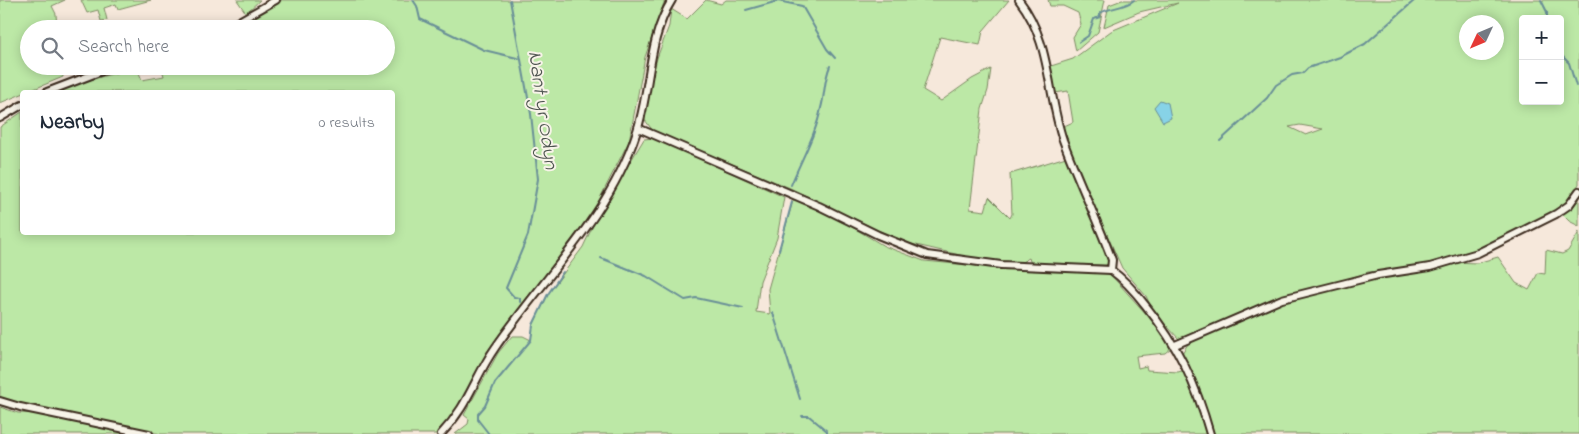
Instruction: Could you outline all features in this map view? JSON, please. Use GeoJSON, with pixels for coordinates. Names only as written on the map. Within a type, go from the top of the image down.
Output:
{"type":"FeatureCollection","features":[{"type":"Feature","properties":{"kind":"street"},"geometry":{"type":"LineString","coordinates":[[241,20],[276,0]]}},
{"type":"Feature","properties":{"kind":"street"},"geometry":{"type":"LineString","coordinates":[[441,434],[460,413],[494,349],[581,237],[624,164],[638,128],[661,24],[672,0]]}},
{"type":"Feature","properties":{"kind":"street"},"geometry":{"type":"LineString","coordinates":[[1019,0],[1034,25],[1048,64],[1061,132],[1112,260],[1111,270]]}},
{"type":"Feature","properties":{"kind":"street"},"geometry":{"type":"LineString","coordinates":[[52,90],[91,75]]}},
{"type":"Feature","properties":{"kind":"street"},"geometry":{"type":"LineString","coordinates":[[0,118],[20,106]]}},
{"type":"Feature","properties":{"kind":"street"},"geometry":{"type":"LineString","coordinates":[[638,128],[927,255],[1001,265],[1111,270],[1122,277],[1175,345],[1195,388],[1210,434]]}},
{"type":"Feature","properties":{"kind":"street"},"geometry":{"type":"LineString","coordinates":[[1175,345],[1282,299],[1378,275],[1430,267],[1478,253],[1563,210],[1579,191]]}},
{"type":"Feature","properties":{"kind":"street"},"geometry":{"type":"LineString","coordinates":[[0,401],[20,407],[149,434]]}},
{"type":"Feature","properties":{"kind":"green space"},"geometry":{"type":"Polygon","coordinates":[[[0,0],[65,0],[52,6],[56,20],[20,20],[20,75],[63,75],[63,77],[32,90],[20,90],[20,95],[0,103],[0,0]]]}},
{"type":"Feature","properties":{"kind":"green space"},"geometry":{"type":"Polygon","coordinates":[[[81,0],[151,0],[118,9],[116,4],[104,8],[107,20],[101,20],[98,10],[87,13],[81,0]]]}},
{"type":"Feature","properties":{"kind":"green space"},"geometry":{"type":"Polygon","coordinates":[[[237,0],[260,0],[246,13],[237,0]]]}},
{"type":"Feature","properties":{"kind":"green space"},"geometry":{"type":"Polygon","coordinates":[[[282,0],[665,0],[645,57],[629,141],[592,214],[486,353],[462,404],[437,434],[161,434],[9,402],[0,397],[0,127],[20,113],[20,235],[395,235],[395,90],[62,90],[108,75],[140,75],[142,80],[164,75],[395,75],[395,20],[249,20],[282,0]]]}},
{"type":"Feature","properties":{"kind":"green space"},"geometry":{"type":"Polygon","coordinates":[[[706,0],[721,4],[726,0],[1009,0],[983,31],[980,45],[940,37],[923,90],[941,101],[972,79],[991,69],[988,90],[982,109],[970,209],[985,211],[989,197],[1010,218],[1012,214],[1010,174],[1066,157],[1110,261],[1106,265],[1031,264],[1029,258],[1020,263],[973,258],[903,242],[790,188],[653,131],[645,120],[647,98],[657,58],[669,26],[671,9],[687,19],[706,0]]]}},
{"type":"Feature","properties":{"kind":"green space"},"geometry":{"type":"Polygon","coordinates":[[[1048,0],[1105,0],[1098,32],[1076,51],[1073,37],[1081,24],[1078,13],[1063,6],[1050,6],[1048,0]]]}},
{"type":"Feature","properties":{"kind":"green space"},"geometry":{"type":"Polygon","coordinates":[[[1122,0],[1579,0],[1579,184],[1565,205],[1543,219],[1479,250],[1439,263],[1408,269],[1368,272],[1336,283],[1282,295],[1179,339],[1153,311],[1146,296],[1122,268],[1074,161],[1062,127],[1073,122],[1068,91],[1055,93],[1051,66],[1073,59],[1111,31],[1178,3],[1139,12],[1104,27],[1109,5],[1122,0]],[[1300,125],[1289,127],[1306,135],[1323,129],[1300,125]]]}},
{"type":"Feature","properties":{"kind":"green space"},"geometry":{"type":"Polygon","coordinates":[[[654,138],[784,197],[777,238],[760,281],[756,312],[770,314],[768,289],[794,197],[842,221],[884,246],[924,261],[1021,270],[1071,270],[1109,273],[1159,328],[1171,348],[1165,353],[1136,356],[1138,368],[1146,366],[1147,370],[1178,372],[1185,370],[1207,434],[455,434],[468,424],[469,419],[464,415],[498,353],[512,336],[523,336],[531,340],[533,325],[548,294],[583,247],[598,215],[644,139],[654,138]]]}},
{"type":"Feature","properties":{"kind":"green space"},"geometry":{"type":"Polygon","coordinates":[[[1579,195],[1579,226],[1569,221],[1562,214],[1579,195]]]}},
{"type":"Feature","properties":{"kind":"green space"},"geometry":{"type":"Polygon","coordinates":[[[1579,232],[1579,434],[1213,434],[1182,353],[1195,338],[1231,326],[1240,319],[1299,296],[1395,274],[1428,271],[1455,262],[1477,263],[1498,257],[1516,283],[1529,290],[1538,273],[1545,274],[1546,250],[1562,254],[1568,251],[1579,232]]]}},
{"type":"Feature","properties":{"kind":"green space"},"geometry":{"type":"Polygon","coordinates":[[[0,407],[18,413],[38,414],[134,434],[0,434],[0,407]]]}},
{"type":"Feature","properties":{"kind":"water"},"geometry":{"type":"Polygon","coordinates":[[[1160,100],[1168,103],[1171,118],[1163,122],[1154,107],[1160,100]]]}},
{"type":"Feature","properties":{"kind":"waterway"},"geometry":{"type":"LineString","coordinates":[[413,0],[417,6],[420,19],[484,50],[521,59]]}},
{"type":"Feature","properties":{"kind":"waterway","name":"Nant yr Odyn"},"geometry":{"type":"LineString","coordinates":[[510,0],[531,114],[538,179],[528,235],[506,288],[514,297],[520,298],[520,302]]}},
{"type":"Feature","properties":{"kind":"waterway"},"geometry":{"type":"LineString","coordinates":[[1079,42],[1088,36],[1094,19],[1100,17],[1100,13],[1126,5],[1134,0]]}},
{"type":"Feature","properties":{"kind":"waterway"},"geometry":{"type":"LineString","coordinates":[[1220,141],[1267,98],[1276,85],[1292,75],[1303,73],[1308,68],[1340,57],[1365,44],[1415,0]]}},
{"type":"Feature","properties":{"kind":"waterway"},"geometry":{"type":"LineString","coordinates":[[1541,0],[1547,15]]}},
{"type":"Feature","properties":{"kind":"waterway"},"geometry":{"type":"LineString","coordinates":[[746,10],[778,1],[802,6],[827,49],[835,58]]}},
{"type":"Feature","properties":{"kind":"waterway"},"geometry":{"type":"LineString","coordinates":[[1564,58],[1569,63],[1576,86]]}},
{"type":"Feature","properties":{"kind":"waterway"},"geometry":{"type":"LineString","coordinates":[[791,185],[819,118],[830,66]]}},
{"type":"Feature","properties":{"kind":"waterway"},"geometry":{"type":"LineString","coordinates":[[779,250],[792,202]]}},
{"type":"Feature","properties":{"kind":"waterway"},"geometry":{"type":"LineString","coordinates":[[601,258],[646,276],[685,300],[696,298],[743,308]]}},
{"type":"Feature","properties":{"kind":"waterway","name":"Nant yr Odyn"},"geometry":{"type":"LineString","coordinates":[[489,434],[478,420],[478,414],[485,406],[495,383],[531,340],[533,325],[548,294],[563,272]]}},
{"type":"Feature","properties":{"kind":"waterway"},"geometry":{"type":"LineString","coordinates":[[773,313],[800,399]]}},
{"type":"Feature","properties":{"kind":"waterway"},"geometry":{"type":"LineString","coordinates":[[802,416],[809,416],[827,431],[827,434]]}}]}
